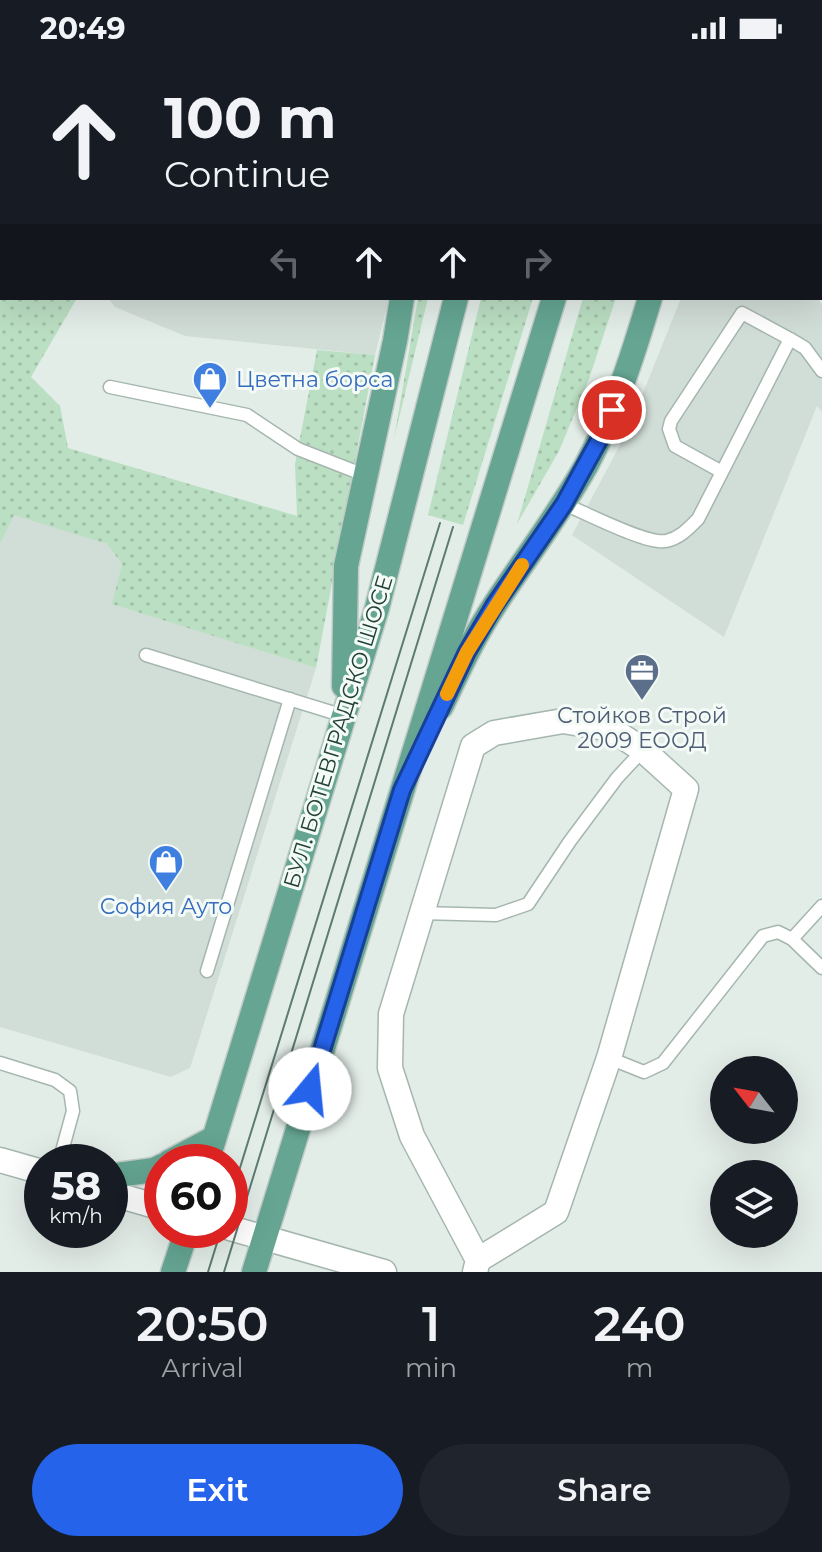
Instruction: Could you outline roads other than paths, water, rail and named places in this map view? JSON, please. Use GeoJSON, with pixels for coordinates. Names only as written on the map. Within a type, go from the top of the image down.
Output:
{"type":"FeatureCollection","features":[{"type":"Feature","properties":{"kind":"main road"},"geometry":{"type":"LineString","coordinates":[[344,716],[346,566],[402,300]]}},
{"type":"Feature","properties":{"kind":"main road","name":"БУЛ. БОТЕВГРАДСКО ШОСЕ"},"geometry":{"type":"LineString","coordinates":[[212,1144],[377,608],[455,300]]}},
{"type":"Feature","properties":{"kind":"main road"},"geometry":{"type":"LineString","coordinates":[[254,1272],[553,300]]}},
{"type":"Feature","properties":{"kind":"main road"},"geometry":{"type":"LineString","coordinates":[[402,790],[467,652],[494,606],[564,504],[604,431],[629,369],[649,300]]}},
{"type":"Feature","properties":{"kind":"main road"},"geometry":{"type":"LineString","coordinates":[[203,1144],[214,1138]]}},
{"type":"Feature","properties":{"kind":"main road"},"geometry":{"type":"LineString","coordinates":[[173,1272],[181,1248]]}},
{"type":"Feature","properties":{"kind":"street"},"geometry":{"type":"LineString","coordinates":[[563,721],[611,729],[643,750],[686,789],[609,1058],[556,1212],[476,1266],[412,1136],[390,1068],[391,1014],[421,913],[473,746],[494,733],[563,721]]}},
{"type":"Feature","properties":{"kind":"street"},"geometry":{"type":"LineString","coordinates":[[0,1160],[24,1167]]}},
{"type":"Feature","properties":{"kind":"street"},"geometry":{"type":"LineString","coordinates":[[248,1234],[384,1272]]}},
{"type":"Feature","properties":{"kind":"lane"},"geometry":{"type":"LineString","coordinates":[[722,472],[675,446],[669,429],[671,421],[742,313],[805,348],[822,371]]}},
{"type":"Feature","properties":{"kind":"lane"},"geometry":{"type":"LineString","coordinates":[[564,504],[645,538],[664,542],[683,534],[698,519],[790,339]]}},
{"type":"Feature","properties":{"kind":"lane"},"geometry":{"type":"LineString","coordinates":[[110,387],[247,415],[298,449],[367,476]]}},
{"type":"Feature","properties":{"kind":"lane"},"geometry":{"type":"LineString","coordinates":[[146,655],[344,716]]}},
{"type":"Feature","properties":{"kind":"lane"},"geometry":{"type":"LineString","coordinates":[[207,971],[290,699]]}},
{"type":"Feature","properties":{"kind":"lane"},"geometry":{"type":"LineString","coordinates":[[421,913],[496,915],[528,904],[617,778],[643,750]]}},
{"type":"Feature","properties":{"kind":"lane"},"geometry":{"type":"LineString","coordinates":[[792,939],[822,906]]}},
{"type":"Feature","properties":{"kind":"lane"},"geometry":{"type":"LineString","coordinates":[[609,1058],[644,1072],[663,1063],[763,936],[778,932],[792,939],[822,968]]}},
{"type":"Feature","properties":{"kind":"lane"},"geometry":{"type":"LineString","coordinates":[[0,1063],[55,1080],[70,1091],[73,1111],[64,1144]]}},
{"type":"Feature","properties":{"kind":"tram line"},"geometry":{"type":"LineString","coordinates":[[247,1144],[440,523]]}},
{"type":"Feature","properties":{"kind":"tram line"},"geometry":{"type":"LineString","coordinates":[[224,1272],[453,527]]}},
{"type":"Feature","properties":{"kind":"tram line"},"geometry":{"type":"LineString","coordinates":[[208,1272],[215,1248]]}},
{"type":"Feature","properties":{"kind":"place","name":"Цветна борса"},"geometry":{"type":"Point","coordinates":[210,410]}},
{"type":"Feature","properties":{"kind":"place","name":"Стойков Строй 2009 ЕООД"},"geometry":{"type":"Point","coordinates":[642,702]}},
{"type":"Feature","properties":{"kind":"place","name":"София Ауто"},"geometry":{"type":"Point","coordinates":[166,893]}}]}
